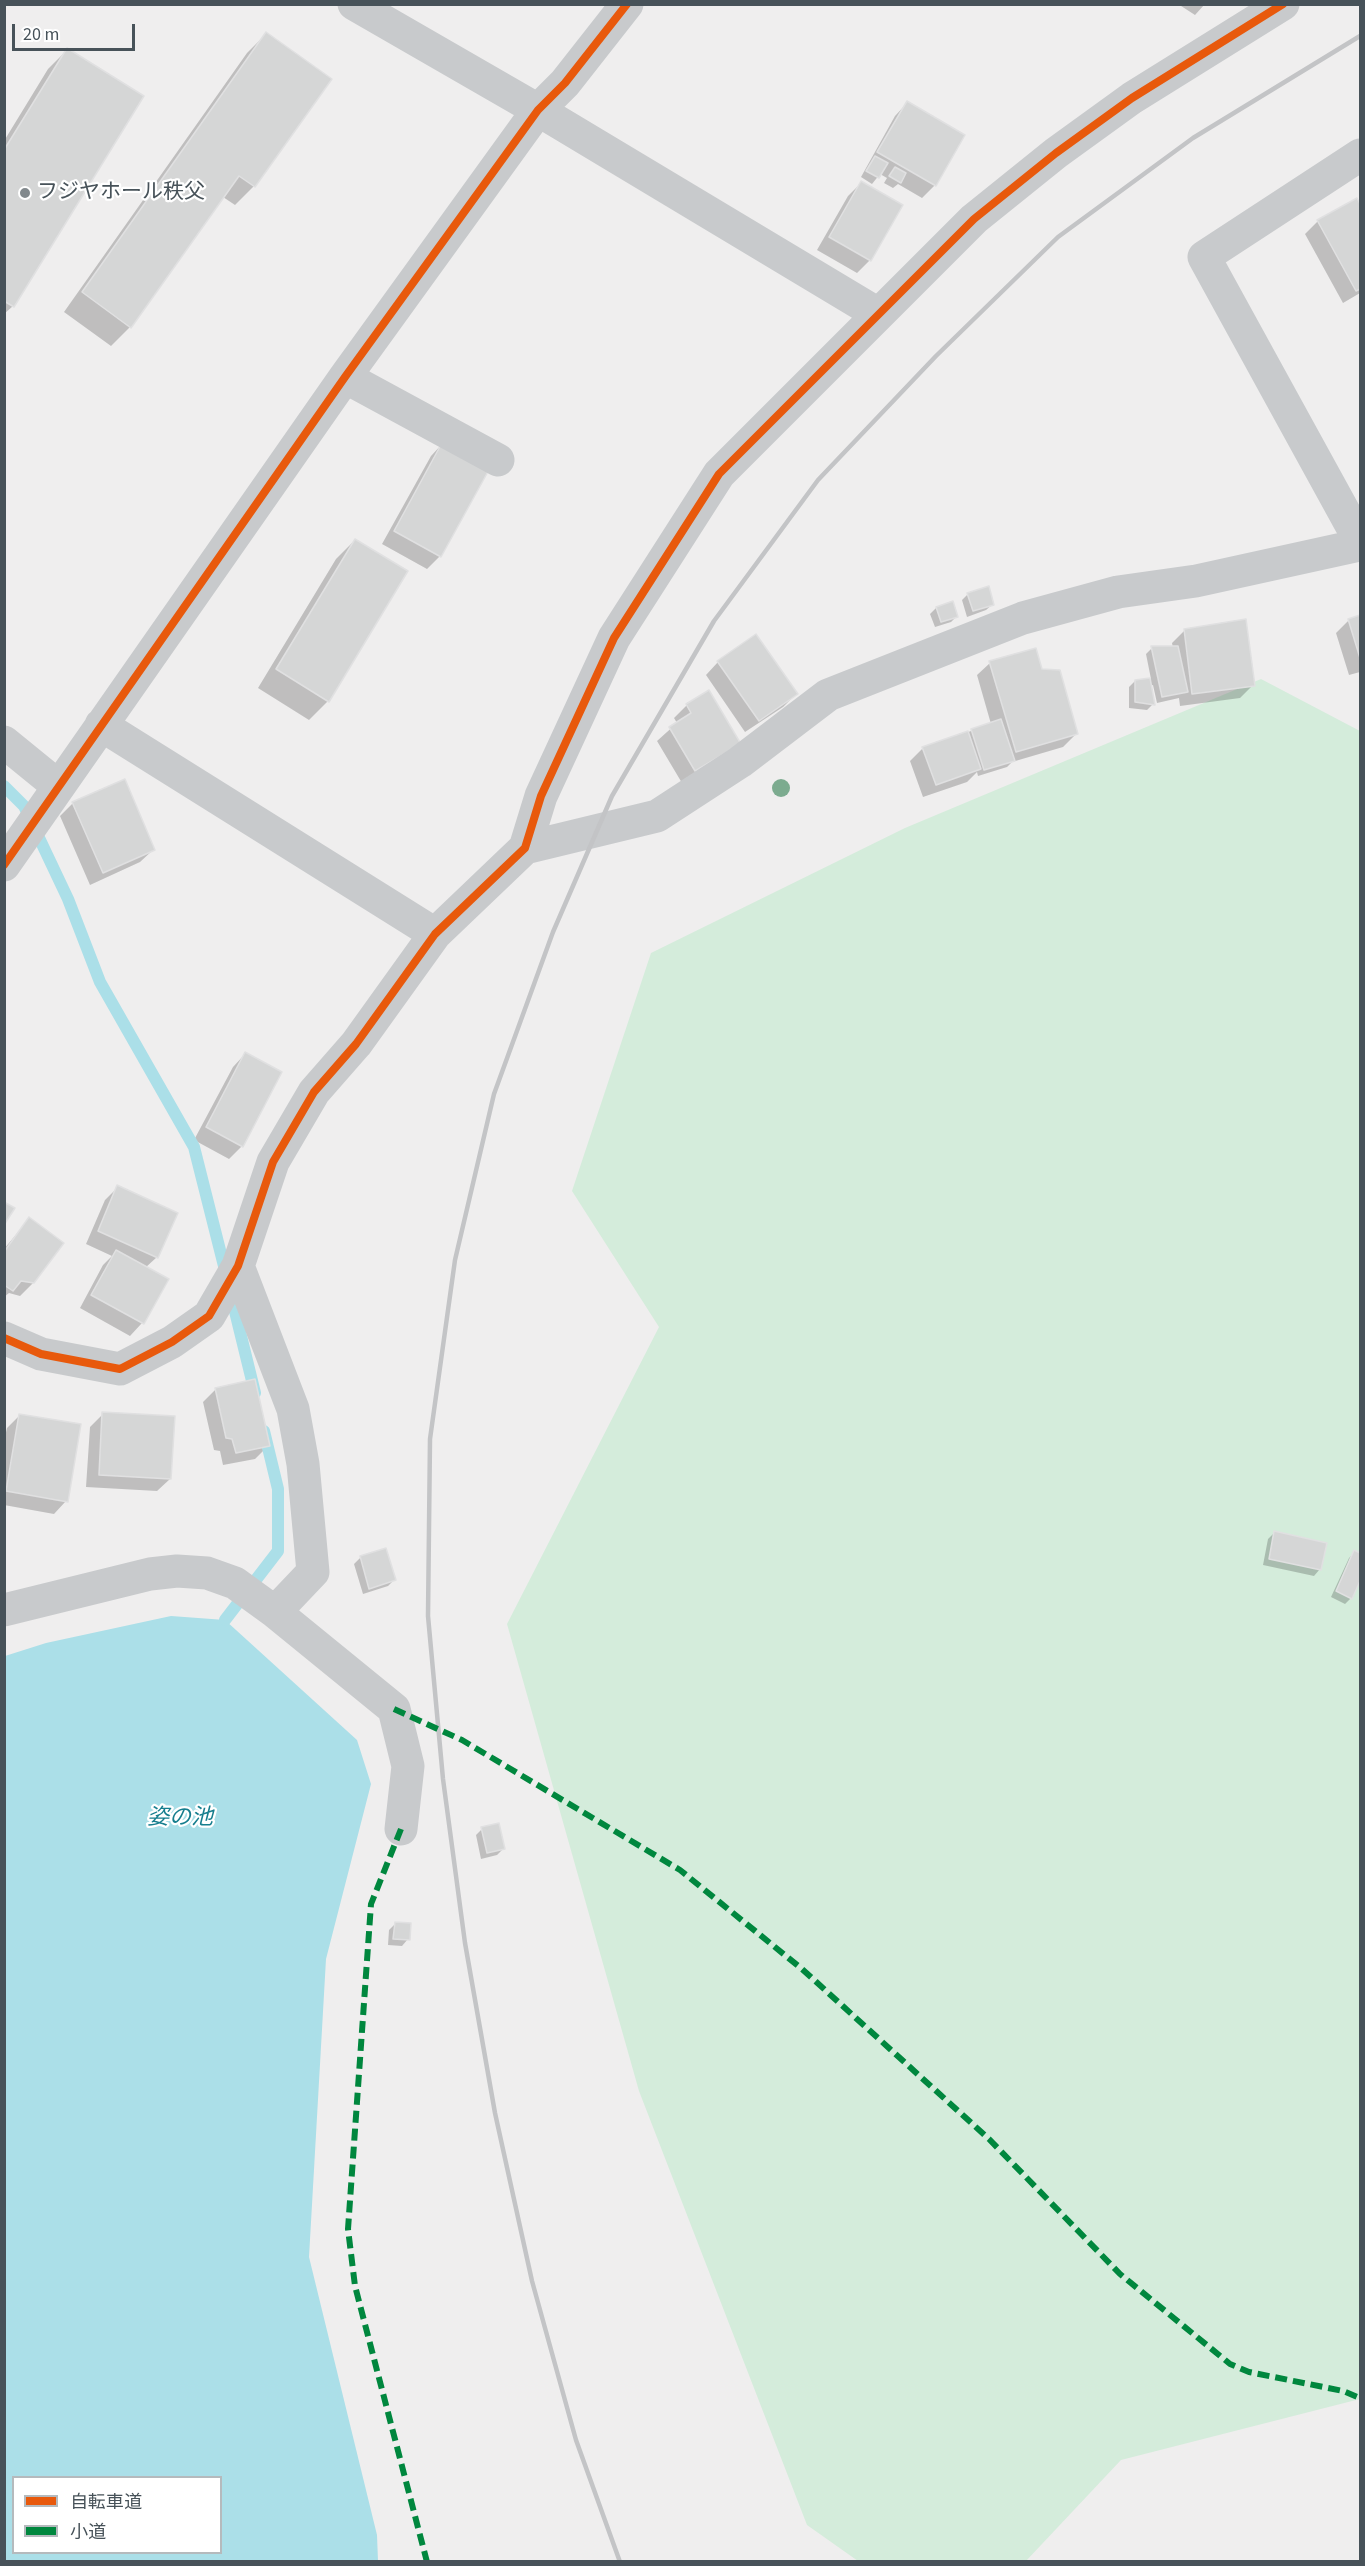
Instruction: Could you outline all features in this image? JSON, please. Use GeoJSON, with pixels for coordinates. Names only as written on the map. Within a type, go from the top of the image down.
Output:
{"type":"FeatureCollection","features":[{"type":"Feature","properties":{"kind":"street"},"geometry":{"type":"LineString","coordinates":[[354,4],[538,110],[878,314]]}},
{"type":"Feature","properties":{"kind":"street"},"geometry":{"type":"LineString","coordinates":[[4,865],[345,378],[538,110],[565,83],[627,4]]}},
{"type":"Feature","properties":{"kind":"street"},"geometry":{"type":"LineString","coordinates":[[4,1338],[41,1354],[120,1370],[172,1342],[209,1316],[238,1266],[273,1162],[314,1092],[356,1044],[435,934],[525,848],[542,796],[614,638],[719,474],[974,219],[1056,153],[1132,98],[1283,4]]}},
{"type":"Feature","properties":{"kind":"street"},"geometry":{"type":"LineString","coordinates":[[525,848],[657,816],[741,762],[828,695],[1023,618],[1118,592],[1196,581],[1360,543],[1204,256],[1360,155]]}},
{"type":"Feature","properties":{"kind":"street"},"geometry":{"type":"LineString","coordinates":[[345,378],[498,460]]}},
{"type":"Feature","properties":{"kind":"street"},"geometry":{"type":"LineString","coordinates":[[101,725],[435,934]]}},
{"type":"Feature","properties":{"kind":"street"},"geometry":{"type":"LineString","coordinates":[[4,742],[58,786]]}},
{"type":"Feature","properties":{"kind":"street"},"geometry":{"type":"LineString","coordinates":[[238,1266],[293,1409],[303,1464],[313,1572],[275,1612]]}},
{"type":"Feature","properties":{"kind":"street"},"geometry":{"type":"LineString","coordinates":[[4,1610],[150,1574],[177,1571],[207,1573],[235,1582],[394,1709],[408,1766],[401,1829]]}},
{"type":"Feature","properties":{"kind":"green space"},"geometry":{"type":"Polygon","coordinates":[[[1261,679],[1360,731],[1360,2399],[1121,2460],[1026,2561],[858,2561],[807,2525],[639,2091],[507,1624],[659,1327],[572,1191],[651,953],[905,828],[1261,679]]]}},
{"type":"Feature","properties":{"kind":"water","name":"姿の池"},"geometry":{"type":"Polygon","coordinates":[[[171,1616],[225,1620],[357,1740],[371,1784],[326,1959],[309,2257],[377,2535],[378,2561],[5,2561],[5,1656],[46,1643],[171,1616]]]}},
{"type":"Feature","properties":{"kind":"building"},"geometry":{"type":"Polygon","coordinates":[[[266,32],[332,79],[255,187],[239,176],[131,328],[82,292],[266,32]]]}},
{"type":"Feature","properties":{"kind":"building"},"geometry":{"type":"Polygon","coordinates":[[[67,48],[144,96],[14,307],[4,301],[4,150],[67,48]]]}},
{"type":"Feature","properties":{"kind":"building"},"geometry":{"type":"Polygon","coordinates":[[[907,101],[965,135],[936,186],[877,152],[907,101]]]}},
{"type":"Feature","properties":{"kind":"building"},"geometry":{"type":"Polygon","coordinates":[[[875,156],[888,163],[879,178],[866,171],[875,156]]]}},
{"type":"Feature","properties":{"kind":"building"},"geometry":{"type":"Polygon","coordinates":[[[895,167],[906,173],[901,183],[889,176],[895,167]]]}},
{"type":"Feature","properties":{"kind":"building"},"geometry":{"type":"Polygon","coordinates":[[[861,181],[903,205],[871,261],[829,237],[861,181]]]}},
{"type":"Feature","properties":{"kind":"building"},"geometry":{"type":"Polygon","coordinates":[[[1357,198],[1360,204],[1360,289],[1356,291],[1317,220],[1357,198]]]}},
{"type":"Feature","properties":{"kind":"building"},"geometry":{"type":"Polygon","coordinates":[[[443,441],[490,468],[441,557],[394,531],[443,441]]]}},
{"type":"Feature","properties":{"kind":"building"},"geometry":{"type":"Polygon","coordinates":[[[355,539],[408,571],[329,702],[276,669],[355,539]]]}},
{"type":"Feature","properties":{"kind":"building"},"geometry":{"type":"Polygon","coordinates":[[[989,586],[994,605],[973,611],[967,593],[989,586]]]}},
{"type":"Feature","properties":{"kind":"building"},"geometry":{"type":"Polygon","coordinates":[[[953,601],[958,617],[941,622],[936,607],[953,601]]]}},
{"type":"Feature","properties":{"kind":"building"},"geometry":{"type":"Polygon","coordinates":[[[1360,615],[1360,658],[1348,619],[1360,615]]]}},
{"type":"Feature","properties":{"kind":"building"},"geometry":{"type":"Polygon","coordinates":[[[1246,619],[1255,686],[1192,694],[1184,629],[1246,619]]]}},
{"type":"Feature","properties":{"kind":"building"},"geometry":{"type":"Polygon","coordinates":[[[756,634],[798,694],[759,721],[717,661],[756,634]]]}},
{"type":"Feature","properties":{"kind":"building"},"geometry":{"type":"Polygon","coordinates":[[[1151,646],[1178,646],[1188,692],[1162,697],[1151,646]]]}},
{"type":"Feature","properties":{"kind":"building"},"geometry":{"type":"Polygon","coordinates":[[[1036,648],[1042,669],[1060,670],[1078,734],[1016,752],[989,661],[1036,648]]]}},
{"type":"Feature","properties":{"kind":"building"},"geometry":{"type":"Polygon","coordinates":[[[1150,678],[1155,705],[1135,702],[1135,680],[1150,678]]]}},
{"type":"Feature","properties":{"kind":"building"},"geometry":{"type":"Polygon","coordinates":[[[709,690],[741,744],[695,771],[669,727],[691,713],[686,704],[709,690]]]}},
{"type":"Feature","properties":{"kind":"building"},"geometry":{"type":"Polygon","coordinates":[[[1001,719],[1015,761],[984,770],[971,729],[1001,719]]]}},
{"type":"Feature","properties":{"kind":"building"},"geometry":{"type":"Polygon","coordinates":[[[968,731],[981,769],[936,785],[922,747],[968,731]]]}},
{"type":"Feature","properties":{"kind":"building"},"geometry":{"type":"Polygon","coordinates":[[[125,779],[155,850],[103,873],[72,802],[125,779]]]}},
{"type":"Feature","properties":{"kind":"building"},"geometry":{"type":"Polygon","coordinates":[[[245,1052],[282,1072],[243,1147],[206,1127],[245,1052]]]}},
{"type":"Feature","properties":{"kind":"building"},"geometry":{"type":"Polygon","coordinates":[[[117,1185],[178,1213],[158,1258],[98,1231],[117,1185]]]}},
{"type":"Feature","properties":{"kind":"building"},"geometry":{"type":"Polygon","coordinates":[[[4,1202],[15,1208],[4,1225],[4,1202]]]}},
{"type":"Feature","properties":{"kind":"building"},"geometry":{"type":"Polygon","coordinates":[[[29,1217],[64,1243],[34,1283],[21,1281],[13,1291],[4,1285],[4,1252],[29,1217]]]}},
{"type":"Feature","properties":{"kind":"building"},"geometry":{"type":"Polygon","coordinates":[[[116,1250],[169,1279],[144,1324],[91,1295],[116,1250]]]}},
{"type":"Feature","properties":{"kind":"building"},"geometry":{"type":"Polygon","coordinates":[[[255,1379],[270,1446],[236,1453],[232,1439],[226,1438],[215,1388],[255,1379]]]}},
{"type":"Feature","properties":{"kind":"building"},"geometry":{"type":"Polygon","coordinates":[[[102,1412],[175,1416],[171,1479],[99,1475],[102,1412]]]}},
{"type":"Feature","properties":{"kind":"building"},"geometry":{"type":"Polygon","coordinates":[[[19,1414],[81,1424],[68,1502],[6,1491],[19,1414]]]}},
{"type":"Feature","properties":{"kind":"building"},"geometry":{"type":"Polygon","coordinates":[[[1274,1531],[1327,1543],[1321,1570],[1269,1559],[1274,1531]]]}},
{"type":"Feature","properties":{"kind":"building"},"geometry":{"type":"Polygon","coordinates":[[[386,1548],[396,1580],[369,1589],[360,1556],[386,1548]]]}},
{"type":"Feature","properties":{"kind":"building"},"geometry":{"type":"Polygon","coordinates":[[[1354,1550],[1360,1553],[1360,1581],[1352,1599],[1336,1591],[1354,1550]]]}},
{"type":"Feature","properties":{"kind":"building"},"geometry":{"type":"Polygon","coordinates":[[[499,1823],[505,1849],[487,1853],[481,1827],[499,1823]]]}},
{"type":"Feature","properties":{"kind":"building"},"geometry":{"type":"Polygon","coordinates":[[[395,1922],[411,1923],[410,1940],[393,1939],[395,1922]]]}},
{"type":"Feature","properties":{"kind":"waterway"},"geometry":{"type":"LineString","coordinates":[[4,786],[24,806],[68,899],[100,982],[194,1147],[226,1274]]}},
{"type":"Feature","properties":{"kind":"waterway"},"geometry":{"type":"LineString","coordinates":[[230,1291],[255,1393]]}},
{"type":"Feature","properties":{"kind":"waterway"},"geometry":{"type":"LineString","coordinates":[[225,1620],[278,1551],[278,1489],[264,1431]]}},
{"type":"Feature","properties":{"kind":"railway"},"geometry":{"type":"LineString","coordinates":[[620,2562],[576,2440],[532,2281],[495,2113],[465,1943],[443,1779],[428,1616],[430,1439],[455,1260],[494,1094],[553,932],[612,796],[714,621],[818,480],[936,356],[1058,237],[1193,138],[1360,36]]}},
{"type":"Feature","properties":{"kind":"marked path"},"geometry":{"type":"LineString","coordinates":[[394,1709],[462,1740],[680,1870],[802,1969],[989,2139],[1120,2274],[1230,2364],[1249,2372],[1343,2391],[1360,2398]]}},
{"type":"Feature","properties":{"kind":"marked path"},"geometry":{"type":"LineString","coordinates":[[401,1829],[371,1904],[348,2229],[355,2286],[427,2562]]}},
{"type":"Feature","properties":{"kind":"cycle path"},"geometry":{"type":"LineString","coordinates":[[4,865],[345,377],[538,110],[565,83],[627,4]]}},
{"type":"Feature","properties":{"kind":"cycle path"},"geometry":{"type":"LineString","coordinates":[[4,1338],[41,1354],[120,1369],[172,1342],[209,1316],[238,1266],[273,1162],[314,1092],[356,1044],[435,934],[525,848],[541,796],[614,638],[719,474],[974,219],[1056,153],[1132,98],[1283,4]]}},
{"type":"Feature","properties":{"kind":"place","name":"フジヤホール秩父"},"geometry":{"type":"Point","coordinates":[25,193]}}]}
